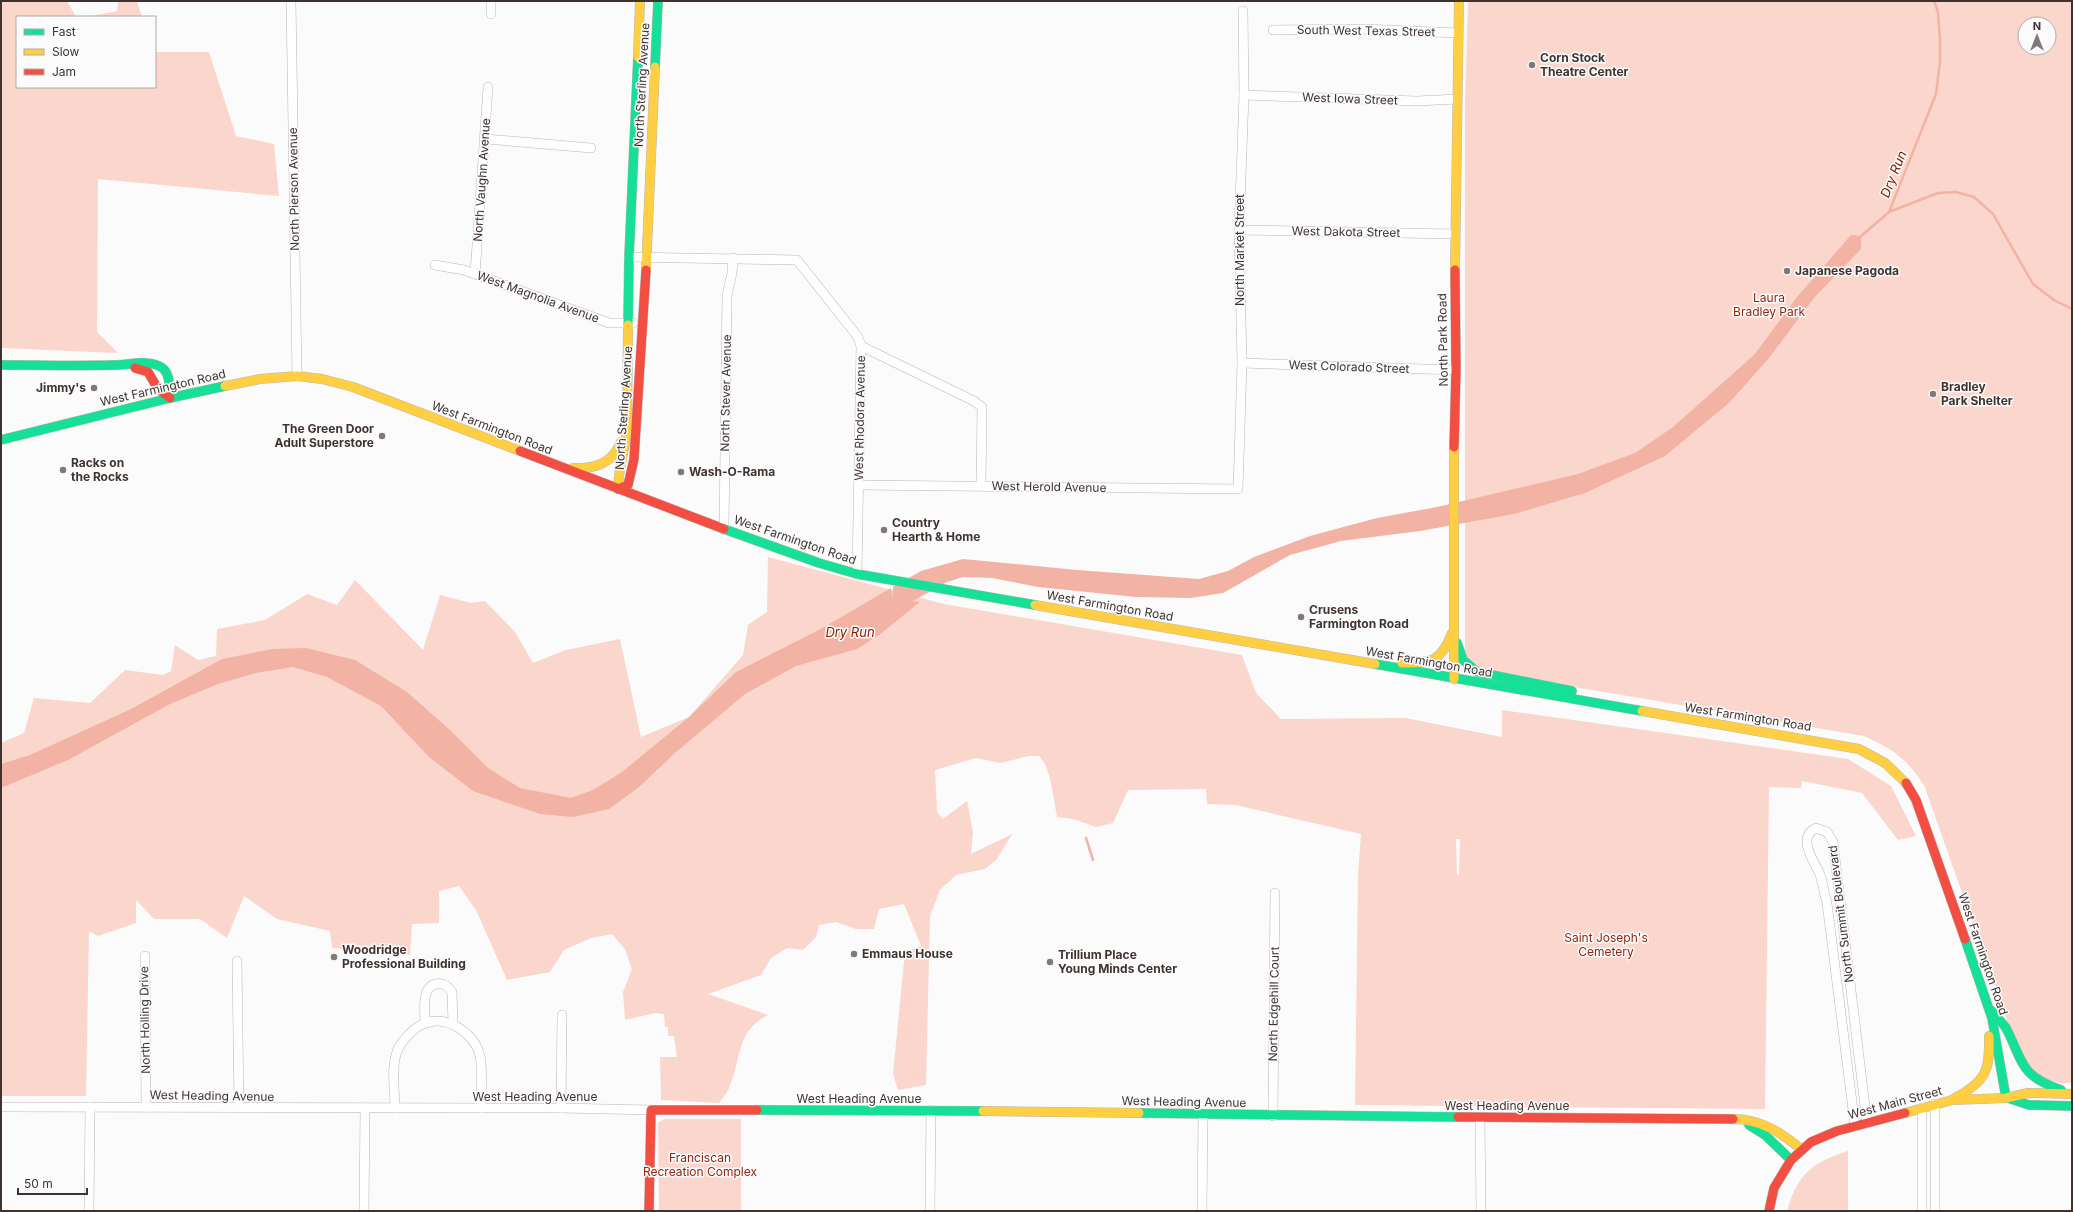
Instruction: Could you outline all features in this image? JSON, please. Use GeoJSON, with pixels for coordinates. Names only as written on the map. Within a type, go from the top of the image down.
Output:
{"type":"FeatureCollection","features":[{"type":"Feature","properties":{"kind":"main road","name":"North Sterling Avenue"},"geometry":{"type":"LineString","coordinates":[[640,1],[629,257],[626,442],[618,472],[618,488],[628,485],[633,468],[647,257],[658,1]]}},
{"type":"Feature","properties":{"kind":"main road","name":"North Park Road"},"geometry":{"type":"LineString","coordinates":[[1454,679],[1453,497],[1456,370],[1454,234],[1459,1]]}},
{"type":"Feature","properties":{"kind":"main road"},"geometry":{"type":"LineString","coordinates":[[1,365],[115,366],[145,363],[161,367],[169,380],[170,398]]}},
{"type":"Feature","properties":{"kind":"main road"},"geometry":{"type":"LineString","coordinates":[[115,366],[148,371],[155,379],[158,389],[170,398]]}},
{"type":"Feature","properties":{"kind":"main road","name":"West Farmington Road"},"geometry":{"type":"LineString","coordinates":[[1,440],[170,398],[260,379],[297,376],[322,379],[353,386],[546,462],[724,529],[819,563],[857,574],[947,591],[1851,747],[1871,754],[1891,767],[1910,789],[1921,811],[1989,1009],[1996,1035],[2006,1098]]}},
{"type":"Feature","properties":{"kind":"main road"},"geometry":{"type":"LineString","coordinates":[[546,462],[568,467],[589,468],[609,461],[617,453],[621,443],[628,379]]}},
{"type":"Feature","properties":{"kind":"main road"},"geometry":{"type":"LineString","coordinates":[[1367,663],[1428,663],[1440,656],[1454,627]]}},
{"type":"Feature","properties":{"kind":"main road"},"geometry":{"type":"LineString","coordinates":[[1454,627],[1458,651],[1467,666],[1477,672],[1566,689],[1623,708]]}},
{"type":"Feature","properties":{"kind":"main road"},"geometry":{"type":"LineString","coordinates":[[1989,1009],[2005,1027],[2020,1066],[2031,1077],[2048,1086],[2072,1094]]}},
{"type":"Feature","properties":{"kind":"main road"},"geometry":{"type":"LineString","coordinates":[[1952,1100],[1970,1090],[1986,1074],[1990,1063],[1989,1009]]}},
{"type":"Feature","properties":{"kind":"main road","name":"West Main Street"},"geometry":{"type":"LineString","coordinates":[[1796,1155],[1816,1140],[1855,1126],[1952,1100],[2006,1098],[2028,1093],[2072,1094]]}},
{"type":"Feature","properties":{"kind":"main road","name":"West Main Street"},"geometry":{"type":"LineString","coordinates":[[2006,1098],[2029,1105],[2072,1106]]}},
{"type":"Feature","properties":{"kind":"main road"},"geometry":{"type":"LineString","coordinates":[[649,1211],[652,1110]]}},
{"type":"Feature","properties":{"kind":"main road","name":"West Heading Avenue"},"geometry":{"type":"LineString","coordinates":[[652,1110],[932,1110],[1203,1116],[1745,1120],[1768,1125],[1779,1131],[1796,1155]]}},
{"type":"Feature","properties":{"kind":"main road","name":"West Heading Avenue"},"geometry":{"type":"LineString","coordinates":[[1718,1120],[1738,1122],[1756,1129],[1796,1155]]}},
{"type":"Feature","properties":{"kind":"main road"},"geometry":{"type":"LineString","coordinates":[[1769,1211],[1774,1188],[1796,1155]]}},
{"type":"Feature","properties":{"kind":"street","name":"North Pierson Avenue"},"geometry":{"type":"LineString","coordinates":[[291,1],[297,376]]}},
{"type":"Feature","properties":{"kind":"street"},"geometry":{"type":"LineString","coordinates":[[491,14],[492,1]]}},
{"type":"Feature","properties":{"kind":"street","name":"North Market Street"},"geometry":{"type":"LineString","coordinates":[[1238,489],[1242,363],[1239,230],[1244,95],[1243,11]]}},
{"type":"Feature","properties":{"kind":"street","name":"South West Texas Street"},"geometry":{"type":"LineString","coordinates":[[1273,30],[1363,29],[1458,33]]}},
{"type":"Feature","properties":{"kind":"street","name":"North Vaughn Avenue"},"geometry":{"type":"LineString","coordinates":[[475,274],[486,139],[488,87]]}},
{"type":"Feature","properties":{"kind":"street","name":"West Iowa Street"},"geometry":{"type":"LineString","coordinates":[[1244,95],[1417,101],[1457,99]]}},
{"type":"Feature","properties":{"kind":"street"},"geometry":{"type":"LineString","coordinates":[[486,139],[591,148]]}},
{"type":"Feature","properties":{"kind":"street","name":"West Dakota Street"},"geometry":{"type":"LineString","coordinates":[[1239,230],[1454,234]]}},
{"type":"Feature","properties":{"kind":"street","name":"West Rhodora Avenue"},"geometry":{"type":"LineString","coordinates":[[629,257],[797,260],[858,337],[861,346],[860,485],[857,574]]}},
{"type":"Feature","properties":{"kind":"street","name":"North Stever Avenue"},"geometry":{"type":"LineString","coordinates":[[724,529],[727,295],[732,273],[733,258]]}},
{"type":"Feature","properties":{"kind":"street","name":"West Magnolia Avenue"},"geometry":{"type":"LineString","coordinates":[[435,265],[457,268],[475,274],[608,323],[642,324]]}},
{"type":"Feature","properties":{"kind":"street"},"geometry":{"type":"LineString","coordinates":[[861,346],[974,401],[982,407],[982,486]]}},
{"type":"Feature","properties":{"kind":"street","name":"West Colorado Street"},"geometry":{"type":"LineString","coordinates":[[1242,363],[1456,370]]}},
{"type":"Feature","properties":{"kind":"street","name":"West Herold Avenue"},"geometry":{"type":"LineString","coordinates":[[860,485],[1238,489]]}},
{"type":"Feature","properties":{"kind":"street","name":"North Summit Boulevard"},"geometry":{"type":"LineString","coordinates":[[1855,1126],[1827,903],[1819,874],[1807,844],[1810,833],[1816,828],[1827,832],[1833,842],[1867,1123]]}},
{"type":"Feature","properties":{"kind":"street","name":"North Edgehill Court"},"geometry":{"type":"LineString","coordinates":[[1273,1116],[1275,893]]}},
{"type":"Feature","properties":{"kind":"street","name":"North Holling Drive"},"geometry":{"type":"LineString","coordinates":[[145,956],[146,1107]]}},
{"type":"Feature","properties":{"kind":"street"},"geometry":{"type":"LineString","coordinates":[[237,961],[239,1108]]}},
{"type":"Feature","properties":{"kind":"street"},"geometry":{"type":"LineString","coordinates":[[425,1023],[426,992],[429,987],[440,983],[446,985],[452,992],[453,1024]]}},
{"type":"Feature","properties":{"kind":"street"},"geometry":{"type":"LineString","coordinates":[[561,1108],[562,1015]]}},
{"type":"Feature","properties":{"kind":"street"},"geometry":{"type":"LineString","coordinates":[[395,1108],[395,1062],[398,1049],[407,1036],[425,1023],[438,1021],[453,1024],[475,1043],[480,1056],[481,1108]]}},
{"type":"Feature","properties":{"kind":"street"},"geometry":{"type":"LineString","coordinates":[[1935,1104],[1935,1211]]}},
{"type":"Feature","properties":{"kind":"street","name":"West Heading Avenue"},"geometry":{"type":"LineString","coordinates":[[1,1107],[561,1108],[652,1110]]}},
{"type":"Feature","properties":{"kind":"street"},"geometry":{"type":"LineString","coordinates":[[89,1211],[90,1107]]}},
{"type":"Feature","properties":{"kind":"street"},"geometry":{"type":"LineString","coordinates":[[364,1211],[365,1108]]}},
{"type":"Feature","properties":{"kind":"street"},"geometry":{"type":"LineString","coordinates":[[1922,1108],[1922,1211]]}},
{"type":"Feature","properties":{"kind":"street"},"geometry":{"type":"LineString","coordinates":[[930,1211],[932,1110]]}},
{"type":"Feature","properties":{"kind":"street"},"geometry":{"type":"LineString","coordinates":[[1202,1211],[1203,1116]]}},
{"type":"Feature","properties":{"kind":"street"},"geometry":{"type":"LineString","coordinates":[[1480,1118],[1481,1211]]}},
{"type":"Feature","properties":{"kind":"green space"},"geometry":{"type":"Polygon","coordinates":[[[1,1],[67,1],[75,16],[16,16],[16,88],[156,88],[156,52],[209,52],[236,136],[274,144],[279,196],[98,179],[97,332],[118,353],[1,348],[1,1]]]}},
{"type":"Feature","properties":{"kind":"green space"},"geometry":{"type":"Polygon","coordinates":[[[118,1],[137,1],[142,16],[91,16],[117,11],[118,1]]]}},
{"type":"Feature","properties":{"kind":"green space","name":"Laura Bradley Park"},"geometry":{"type":"Polygon","coordinates":[[[1468,1],[2072,1],[2072,1083],[2060,1083],[2037,1076],[2020,1057],[1924,785],[1905,761],[1891,750],[1864,736],[1479,671],[1465,654],[1465,103],[1468,1]]]}},
{"type":"Feature","properties":{"kind":"green space","name":"Saint Joseph's Cemetery"},"geometry":{"type":"Polygon","coordinates":[[[768,557],[944,604],[1242,655],[1256,693],[1281,719],[1405,718],[1502,737],[1502,710],[1848,759],[1891,786],[1916,836],[1898,840],[1862,793],[1802,781],[1801,788],[1769,787],[1765,1109],[1355,1105],[1358,874],[1361,834],[1236,805],[1207,804],[1206,789],[1128,790],[1113,823],[1096,827],[1073,819],[1057,817],[1050,778],[1045,764],[1039,756],[1029,756],[1000,763],[976,758],[935,770],[937,812],[943,819],[967,801],[973,832],[971,854],[1012,834],[997,859],[985,869],[956,875],[940,890],[930,916],[926,1085],[898,1090],[893,1074],[905,952],[921,946],[904,904],[879,909],[874,929],[856,929],[836,922],[819,925],[816,937],[803,950],[787,948],[771,958],[761,975],[708,994],[768,1015],[757,1022],[745,1038],[729,1088],[719,1103],[661,1100],[660,1057],[677,1057],[674,1036],[668,1036],[668,1027],[665,1027],[664,1014],[655,1013],[625,1020],[623,992],[632,969],[625,949],[612,934],[591,938],[564,950],[550,972],[507,980],[476,910],[459,886],[439,891],[439,923],[412,924],[410,955],[332,948],[330,931],[277,919],[244,896],[227,938],[200,919],[154,919],[136,900],[136,923],[98,936],[89,931],[86,1096],[1,1096],[1,743],[24,733],[34,698],[90,703],[125,670],[163,675],[171,671],[175,645],[198,660],[216,656],[217,629],[265,620],[307,594],[337,605],[355,580],[423,650],[440,595],[471,603],[485,601],[515,632],[533,663],[566,650],[620,639],[641,737],[689,717],[743,655],[748,625],[767,612],[768,557]],[[1456,839],[1457,875],[1459,875],[1460,839],[1456,839]]]}},
{"type":"Feature","properties":{"kind":"green space","name":"Franciscan Recreation Complex"},"geometry":{"type":"Polygon","coordinates":[[[664,1119],[741,1119],[741,1211],[659,1211],[658,1123],[664,1119]]]}},
{"type":"Feature","properties":{"kind":"green space"},"geometry":{"type":"Polygon","coordinates":[[[1848,1151],[1848,1211],[1787,1211],[1796,1188],[1808,1171],[1825,1160],[1848,1151]]]}},
{"type":"Feature","properties":{"kind":"water"},"geometry":{"type":"Polygon","coordinates":[[[1851,235],[1861,236],[1861,249],[1814,298],[1769,358],[1729,403],[1665,456],[1585,493],[1514,514],[1420,531],[1341,541],[1290,555],[1223,593],[1191,598],[1136,597],[1038,587],[992,578],[963,577],[947,582],[913,601],[908,601],[920,602],[879,635],[857,649],[796,666],[745,694],[675,753],[639,787],[609,809],[573,817],[540,814],[473,791],[429,757],[381,706],[327,677],[293,667],[256,673],[218,684],[170,704],[68,760],[1,788],[1,764],[30,755],[131,709],[222,659],[272,649],[306,648],[355,660],[407,692],[450,730],[488,768],[520,788],[571,798],[593,790],[622,772],[689,717],[736,672],[819,630],[891,588],[893,598],[893,587],[921,571],[963,559],[1077,570],[1199,579],[1228,571],[1254,557],[1310,536],[1377,518],[1437,507],[1578,474],[1635,453],[1673,427],[1754,355],[1797,297],[1851,235]]]}},
{"type":"Feature","properties":{"kind":"waterway","name":"Dry Run"},"geometry":{"type":"LineString","coordinates":[[1860,237],[1889,212],[1936,94],[1940,62],[1940,40],[1938,12],[1934,1]]}},
{"type":"Feature","properties":{"kind":"waterway"},"geometry":{"type":"LineString","coordinates":[[1889,212],[1938,193],[1956,192],[1974,197],[1993,214],[2033,284],[2054,300],[2072,309]]}},
{"type":"Feature","properties":{"kind":"waterway"},"geometry":{"type":"LineString","coordinates":[[1086,838],[1093,860]]}},
{"type":"Feature","properties":{"kind":"traffic: fast"},"geometry":{"type":"LineString","coordinates":[[655,67],[658,1]]}},
{"type":"Feature","properties":{"kind":"traffic: fast"},"geometry":{"type":"LineString","coordinates":[[628,325],[629,257],[638,57]]}},
{"type":"Feature","properties":{"kind":"traffic: fast"},"geometry":{"type":"LineString","coordinates":[[1,365],[120,365],[150,363],[161,367],[166,373],[169,381],[170,398]]}},
{"type":"Feature","properties":{"kind":"traffic: fast"},"geometry":{"type":"LineString","coordinates":[[1,440],[170,398],[225,386]]}},
{"type":"Feature","properties":{"kind":"traffic: fast"},"geometry":{"type":"LineString","coordinates":[[724,529],[819,563],[857,574],[1035,605]]}},
{"type":"Feature","properties":{"kind":"traffic: fast"},"geometry":{"type":"LineString","coordinates":[[1457,643],[1463,660],[1477,672],[1572,691]]}},
{"type":"Feature","properties":{"kind":"traffic: fast"},"geometry":{"type":"LineString","coordinates":[[1375,664],[1642,711]]}},
{"type":"Feature","properties":{"kind":"traffic: fast"},"geometry":{"type":"LineString","coordinates":[[1965,939],[1992,1018],[2006,1098]]}},
{"type":"Feature","properties":{"kind":"traffic: fast"},"geometry":{"type":"LineString","coordinates":[[1992,1011],[2006,1028],[2020,1059],[2030,1073],[2037,1079],[2061,1090]]}},
{"type":"Feature","properties":{"kind":"traffic: fast"},"geometry":{"type":"LineString","coordinates":[[2008,1098],[2029,1105],[2072,1106]]}},
{"type":"Feature","properties":{"kind":"traffic: fast"},"geometry":{"type":"LineString","coordinates":[[757,1110],[983,1111]]}},
{"type":"Feature","properties":{"kind":"traffic: fast"},"geometry":{"type":"LineString","coordinates":[[1139,1113],[1458,1117]]}},
{"type":"Feature","properties":{"kind":"traffic: fast"},"geometry":{"type":"LineString","coordinates":[[1749,1125],[1765,1135],[1791,1160]]}},
{"type":"Feature","properties":{"kind":"traffic: slow"},"geometry":{"type":"LineString","coordinates":[[638,57],[640,1]]}},
{"type":"Feature","properties":{"kind":"traffic: slow"},"geometry":{"type":"LineString","coordinates":[[1455,270],[1459,1]]}},
{"type":"Feature","properties":{"kind":"traffic: slow"},"geometry":{"type":"LineString","coordinates":[[646,270],[655,67]]}},
{"type":"Feature","properties":{"kind":"traffic: slow"},"geometry":{"type":"LineString","coordinates":[[618,489],[619,474],[627,430],[628,325]]}},
{"type":"Feature","properties":{"kind":"traffic: slow"},"geometry":{"type":"LineString","coordinates":[[225,386],[260,379],[297,376],[322,379],[353,387],[520,451]]}},
{"type":"Feature","properties":{"kind":"traffic: slow"},"geometry":{"type":"LineString","coordinates":[[573,468],[602,464],[613,455],[621,442]]}},
{"type":"Feature","properties":{"kind":"traffic: slow"},"geometry":{"type":"LineString","coordinates":[[1454,447],[1454,679]]}},
{"type":"Feature","properties":{"kind":"traffic: slow"},"geometry":{"type":"LineString","coordinates":[[1035,605],[1375,664]]}},
{"type":"Feature","properties":{"kind":"traffic: slow"},"geometry":{"type":"LineString","coordinates":[[1402,663],[1420,662],[1434,659],[1444,650],[1452,633]]}},
{"type":"Feature","properties":{"kind":"traffic: slow"},"geometry":{"type":"LineString","coordinates":[[1642,711],[1859,749],[1885,763],[1906,783]]}},
{"type":"Feature","properties":{"kind":"traffic: slow"},"geometry":{"type":"LineString","coordinates":[[1955,1098],[1974,1086],[1984,1074],[1987,1067],[1989,1036]]}},
{"type":"Feature","properties":{"kind":"traffic: slow"},"geometry":{"type":"LineString","coordinates":[[1905,1113],[1952,1100],[2006,1098],[2028,1093],[2072,1094]]}},
{"type":"Feature","properties":{"kind":"traffic: slow"},"geometry":{"type":"LineString","coordinates":[[983,1111],[1139,1113]]}},
{"type":"Feature","properties":{"kind":"traffic: slow"},"geometry":{"type":"LineString","coordinates":[[1733,1119],[1753,1121],[1762,1124],[1787,1138],[1802,1150]]}},
{"type":"Feature","properties":{"kind":"traffic: jam"},"geometry":{"type":"LineString","coordinates":[[618,489],[628,485],[634,459],[646,270]]}},
{"type":"Feature","properties":{"kind":"traffic: jam"},"geometry":{"type":"LineString","coordinates":[[1454,447],[1456,370],[1455,270]]}},
{"type":"Feature","properties":{"kind":"traffic: jam"},"geometry":{"type":"LineString","coordinates":[[135,368],[148,372],[158,389],[170,398]]}},
{"type":"Feature","properties":{"kind":"traffic: jam"},"geometry":{"type":"LineString","coordinates":[[520,451],[724,529]]}},
{"type":"Feature","properties":{"kind":"traffic: jam"},"geometry":{"type":"LineString","coordinates":[[1906,783],[1916,800],[1965,939]]}},
{"type":"Feature","properties":{"kind":"traffic: jam"},"geometry":{"type":"LineString","coordinates":[[649,1211],[651,1110],[757,1110]]}},
{"type":"Feature","properties":{"kind":"traffic: jam"},"geometry":{"type":"LineString","coordinates":[[1769,1211],[1774,1188],[1791,1160],[1811,1142],[1837,1131],[1905,1113]]}},
{"type":"Feature","properties":{"kind":"traffic: jam"},"geometry":{"type":"LineString","coordinates":[[1458,1117],[1733,1119]]}},
{"type":"Feature","properties":{"kind":"place","name":"Corn Stock Theatre Center"},"geometry":{"type":"Point","coordinates":[1532,65]}},
{"type":"Feature","properties":{"kind":"place","name":"Japanese Pagoda"},"geometry":{"type":"Point","coordinates":[1787,271]}},
{"type":"Feature","properties":{"kind":"place","name":"Jimmy's"},"geometry":{"type":"Point","coordinates":[94,388]}},
{"type":"Feature","properties":{"kind":"place","name":"Bradley Park Shelter"},"geometry":{"type":"Point","coordinates":[1933,394]}},
{"type":"Feature","properties":{"kind":"place","name":"The Green Door Adult Superstore"},"geometry":{"type":"Point","coordinates":[382,436]}},
{"type":"Feature","properties":{"kind":"place","name":"Racks on the Rocks"},"geometry":{"type":"Point","coordinates":[63,470]}},
{"type":"Feature","properties":{"kind":"place","name":"Wash-O-Rama"},"geometry":{"type":"Point","coordinates":[681,472]}},
{"type":"Feature","properties":{"kind":"place","name":"Country Hearth & Home"},"geometry":{"type":"Point","coordinates":[884,530]}},
{"type":"Feature","properties":{"kind":"place","name":"Crusens Farmington Road"},"geometry":{"type":"Point","coordinates":[1301,617]}},
{"type":"Feature","properties":{"kind":"place","name":"Emmaus House"},"geometry":{"type":"Point","coordinates":[854,954]}},
{"type":"Feature","properties":{"kind":"place","name":"Woodridge Professional Building"},"geometry":{"type":"Point","coordinates":[334,957]}},
{"type":"Feature","properties":{"kind":"place","name":"Trillium Place Young Minds Center"},"geometry":{"type":"Point","coordinates":[1050,962]}}]}
